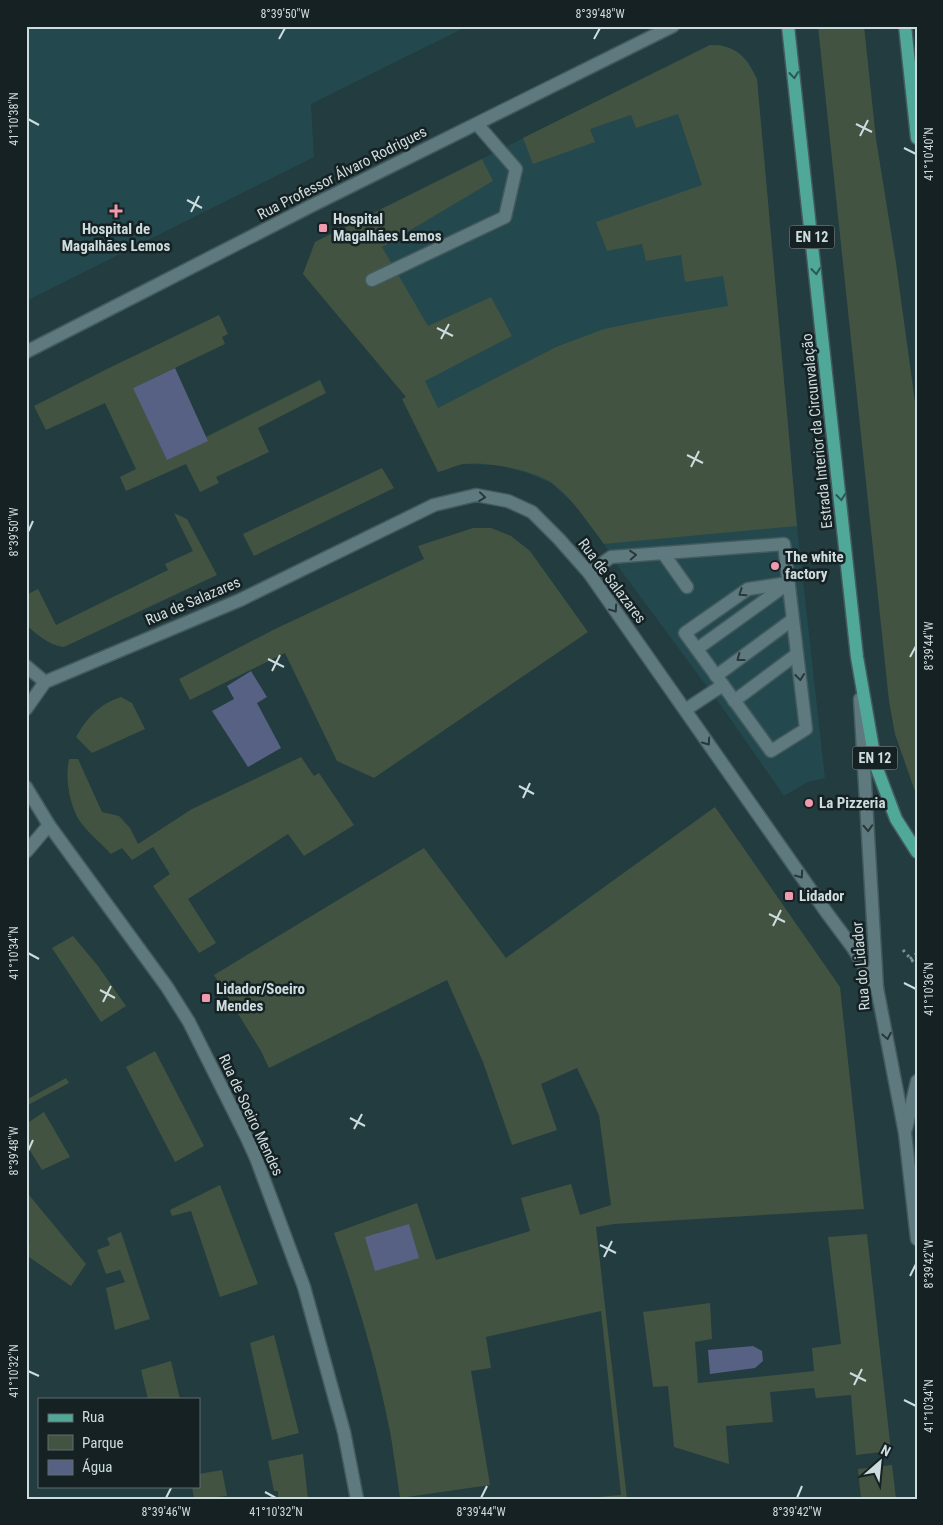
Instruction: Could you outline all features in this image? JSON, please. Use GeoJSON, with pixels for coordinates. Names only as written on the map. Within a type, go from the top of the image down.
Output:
{"type":"FeatureCollection","features":[{"type":"Feature","properties":{"kind":"main road","name":"Estrada Interior da Circunvalação"},"geometry":{"type":"LineString","coordinates":[[788,26],[857,657],[876,766],[896,819],[917,852]]}},
{"type":"Feature","properties":{"kind":"main road"},"geometry":{"type":"LineString","coordinates":[[905,26],[917,138]]}},
{"type":"Feature","properties":{"kind":"street","name":"Rua Professor Álvaro Rodrigues"},"geometry":{"type":"LineString","coordinates":[[26,352],[311,206],[673,26]]}},
{"type":"Feature","properties":{"kind":"street"},"geometry":{"type":"LineString","coordinates":[[372,280],[505,217],[516,169],[477,124]]}},
{"type":"Feature","properties":{"kind":"street","name":"Rua de Salazares"},"geometry":{"type":"LineString","coordinates":[[45,682],[240,600],[434,505],[476,496],[508,501],[532,512],[589,573],[826,913],[853,948],[877,988]]}},
{"type":"Feature","properties":{"kind":"street"},"geometry":{"type":"LineString","coordinates":[[589,573],[611,557],[784,544],[806,729],[771,751],[685,633],[748,588],[788,583]]}},
{"type":"Feature","properties":{"kind":"street"},"geometry":{"type":"LineString","coordinates":[[663,553],[687,587]]}},
{"type":"Feature","properties":{"kind":"street"},"geometry":{"type":"LineString","coordinates":[[697,649],[788,583]]}},
{"type":"Feature","properties":{"kind":"street"},"geometry":{"type":"LineString","coordinates":[[685,710],[792,620]]}},
{"type":"Feature","properties":{"kind":"street"},"geometry":{"type":"LineString","coordinates":[[734,701],[797,654]]}},
{"type":"Feature","properties":{"kind":"street","name":"Rua do Lidador"},"geometry":{"type":"LineString","coordinates":[[857,657],[877,988],[906,1134],[917,1239]]}},
{"type":"Feature","properties":{"kind":"street"},"geometry":{"type":"LineString","coordinates":[[26,666],[45,682],[26,709]]}},
{"type":"Feature","properties":{"kind":"street","name":"Rua de Soeiro Mendes"},"geometry":{"type":"LineString","coordinates":[[26,787],[49,826],[167,987],[189,1022],[246,1136],[304,1286],[344,1432],[357,1499]]}},
{"type":"Feature","properties":{"kind":"street"},"geometry":{"type":"LineString","coordinates":[[26,852],[49,826]]}},
{"type":"Feature","properties":{"kind":"street"},"geometry":{"type":"LineString","coordinates":[[906,1134],[917,1081]]}},
{"type":"Feature","properties":{"kind":"path"},"geometry":{"type":"LineString","coordinates":[[910,959],[917,953]]}},
{"type":"Feature","properties":{"kind":"shaded area","name":"Hospital de Magalhães Lemos"},"geometry":{"type":"Polygon","coordinates":[[[26,26],[468,26],[311,104],[314,157],[26,301],[26,26]]]}},
{"type":"Feature","properties":{"kind":"shaded area"},"geometry":{"type":"Polygon","coordinates":[[[710,45],[721,45],[738,52],[749,63],[757,79],[797,526],[825,778],[808,782],[784,796],[722,707],[575,505],[551,483],[527,473],[499,465],[463,464],[303,274],[315,242],[710,45]]]}},
{"type":"Feature","properties":{"kind":"green space"},"geometry":{"type":"Polygon","coordinates":[[[818,26],[864,26],[876,139],[896,263],[917,417],[917,797],[895,734],[889,701],[818,26]]]}},
{"type":"Feature","properties":{"kind":"green space"},"geometry":{"type":"Polygon","coordinates":[[[710,45],[727,47],[740,54],[749,64],[757,79],[797,526],[604,544],[567,496],[544,478],[522,470],[473,463],[463,464],[438,472],[402,399],[406,397],[303,274],[315,242],[482,159],[493,181],[382,247],[428,326],[491,297],[512,336],[425,381],[438,408],[556,347],[604,329],[728,306],[723,276],[685,282],[681,255],[646,261],[642,244],[607,251],[596,222],[702,185],[678,114],[636,128],[631,115],[590,129],[595,142],[533,164],[523,138],[710,45]]]}},
{"type":"Feature","properties":{"kind":"green space"},"geometry":{"type":"Polygon","coordinates":[[[219,315],[228,334],[222,337],[225,344],[133,388],[208,441],[206,437],[320,380],[326,393],[258,428],[269,452],[216,477],[219,483],[200,492],[186,464],[126,491],[120,477],[136,469],[105,403],[46,430],[34,406],[219,315]]]}},
{"type":"Feature","properties":{"kind":"green space"},"geometry":{"type":"Polygon","coordinates":[[[382,468],[394,488],[254,556],[243,534],[382,468]]]}},
{"type":"Feature","properties":{"kind":"green space"},"geometry":{"type":"Polygon","coordinates":[[[174,513],[187,519],[217,575],[64,647],[48,642],[26,625],[26,595],[38,589],[56,625],[168,570],[165,564],[193,551],[174,513]]]}},
{"type":"Feature","properties":{"kind":"green space"},"geometry":{"type":"Polygon","coordinates":[[[473,528],[491,528],[511,536],[530,551],[588,632],[374,778],[337,761],[285,653],[190,700],[179,679],[273,630],[424,559],[418,546],[473,528]]]}},
{"type":"Feature","properties":{"kind":"green space"},"geometry":{"type":"Polygon","coordinates":[[[121,697],[132,703],[145,729],[92,753],[76,737],[94,712],[121,697]]]}},
{"type":"Feature","properties":{"kind":"green space"},"geometry":{"type":"Polygon","coordinates":[[[301,757],[314,776],[319,773],[354,825],[304,856],[288,834],[188,899],[216,943],[199,953],[153,886],[170,874],[153,847],[132,860],[122,848],[111,854],[79,820],[73,806],[67,774],[69,759],[78,759],[102,812],[119,816],[130,828],[138,844],[192,809],[301,757]]]}},
{"type":"Feature","properties":{"kind":"green space"},"geometry":{"type":"Polygon","coordinates":[[[715,807],[840,987],[864,1209],[614,1224],[596,1227],[627,1499],[577,1499],[621,1495],[601,1311],[486,1337],[491,1368],[471,1371],[490,1485],[400,1498],[391,1437],[380,1385],[359,1308],[334,1233],[417,1203],[436,1260],[530,1231],[521,1198],[571,1184],[580,1215],[611,1205],[599,1115],[577,1068],[541,1084],[557,1130],[512,1145],[483,1062],[447,980],[269,1068],[261,1051],[214,975],[424,848],[506,958],[715,807]]]}},
{"type":"Feature","properties":{"kind":"green space"},"geometry":{"type":"Polygon","coordinates":[[[73,936],[98,966],[126,1006],[101,1022],[52,948],[73,936]]]}},
{"type":"Feature","properties":{"kind":"green space"},"geometry":{"type":"Polygon","coordinates":[[[155,1051],[204,1146],[175,1162],[126,1067],[155,1051]]]}},
{"type":"Feature","properties":{"kind":"green space"},"geometry":{"type":"Polygon","coordinates":[[[66,1078],[69,1083],[26,1106],[26,1100],[66,1078]]]}},
{"type":"Feature","properties":{"kind":"green space"},"geometry":{"type":"Polygon","coordinates":[[[44,1112],[70,1157],[42,1170],[26,1144],[26,1124],[44,1112]]]}},
{"type":"Feature","properties":{"kind":"green space"},"geometry":{"type":"Polygon","coordinates":[[[220,1185],[258,1284],[220,1297],[191,1211],[172,1216],[170,1210],[220,1185]]]}},
{"type":"Feature","properties":{"kind":"green space"},"geometry":{"type":"Polygon","coordinates":[[[29,1195],[86,1264],[71,1286],[26,1255],[26,1245],[30,1240],[26,1237],[26,1199],[29,1195]]]}},
{"type":"Feature","properties":{"kind":"green space"},"geometry":{"type":"Polygon","coordinates":[[[121,1232],[150,1319],[115,1330],[106,1288],[125,1282],[120,1270],[106,1274],[97,1250],[110,1245],[107,1238],[121,1232]]]}},
{"type":"Feature","properties":{"kind":"green space"},"geometry":{"type":"Polygon","coordinates":[[[867,1234],[891,1451],[856,1455],[851,1395],[816,1398],[814,1388],[770,1392],[773,1422],[726,1426],[729,1464],[674,1447],[668,1386],[653,1387],[643,1312],[710,1303],[712,1339],[695,1342],[698,1383],[814,1371],[812,1348],[841,1344],[828,1237],[867,1234]]]}},
{"type":"Feature","properties":{"kind":"green space"},"geometry":{"type":"Polygon","coordinates":[[[274,1335],[299,1433],[272,1440],[250,1343],[274,1335]]]}},
{"type":"Feature","properties":{"kind":"green space"},"geometry":{"type":"Polygon","coordinates":[[[171,1361],[180,1398],[148,1398],[141,1370],[171,1361]]]}},
{"type":"Feature","properties":{"kind":"green space"},"geometry":{"type":"Polygon","coordinates":[[[303,1454],[308,1499],[278,1499],[278,1491],[274,1491],[268,1461],[303,1454]]]}},
{"type":"Feature","properties":{"kind":"green space"},"geometry":{"type":"Polygon","coordinates":[[[892,1465],[896,1499],[861,1499],[858,1469],[892,1465]]]}},
{"type":"Feature","properties":{"kind":"green space"},"geometry":{"type":"Polygon","coordinates":[[[222,1470],[227,1496],[194,1499],[192,1488],[200,1488],[200,1474],[222,1470]]]}},
{"type":"Feature","properties":{"kind":"water"},"geometry":{"type":"Polygon","coordinates":[[[175,368],[208,441],[167,460],[133,388],[175,368]]]}},
{"type":"Feature","properties":{"kind":"water"},"geometry":{"type":"Polygon","coordinates":[[[251,671],[267,697],[257,703],[281,748],[248,767],[212,711],[234,699],[227,686],[251,671]]]}},
{"type":"Feature","properties":{"kind":"water"},"geometry":{"type":"Polygon","coordinates":[[[409,1224],[419,1258],[375,1271],[365,1237],[409,1224]]]}},
{"type":"Feature","properties":{"kind":"water"},"geometry":{"type":"Polygon","coordinates":[[[753,1346],[762,1351],[763,1361],[755,1368],[710,1374],[708,1350],[753,1346]]]}},
{"type":"Feature","properties":{"kind":"place","name":"Hospital de Magalhães Lemos"},"geometry":{"type":"Point","coordinates":[116,211]}},
{"type":"Feature","properties":{"kind":"place","name":"Hospital Magalhães Lemos"},"geometry":{"type":"Point","coordinates":[323,228]}},
{"type":"Feature","properties":{"kind":"place","name":"The white factory"},"geometry":{"type":"Point","coordinates":[775,566]}},
{"type":"Feature","properties":{"kind":"place","name":"La Pizzeria"},"geometry":{"type":"Point","coordinates":[809,803]}},
{"type":"Feature","properties":{"kind":"place","name":"Lidador"},"geometry":{"type":"Point","coordinates":[789,896]}},
{"type":"Feature","properties":{"kind":"place","name":"Lidador/Soeiro Mendes"},"geometry":{"type":"Point","coordinates":[206,998]}}]}
